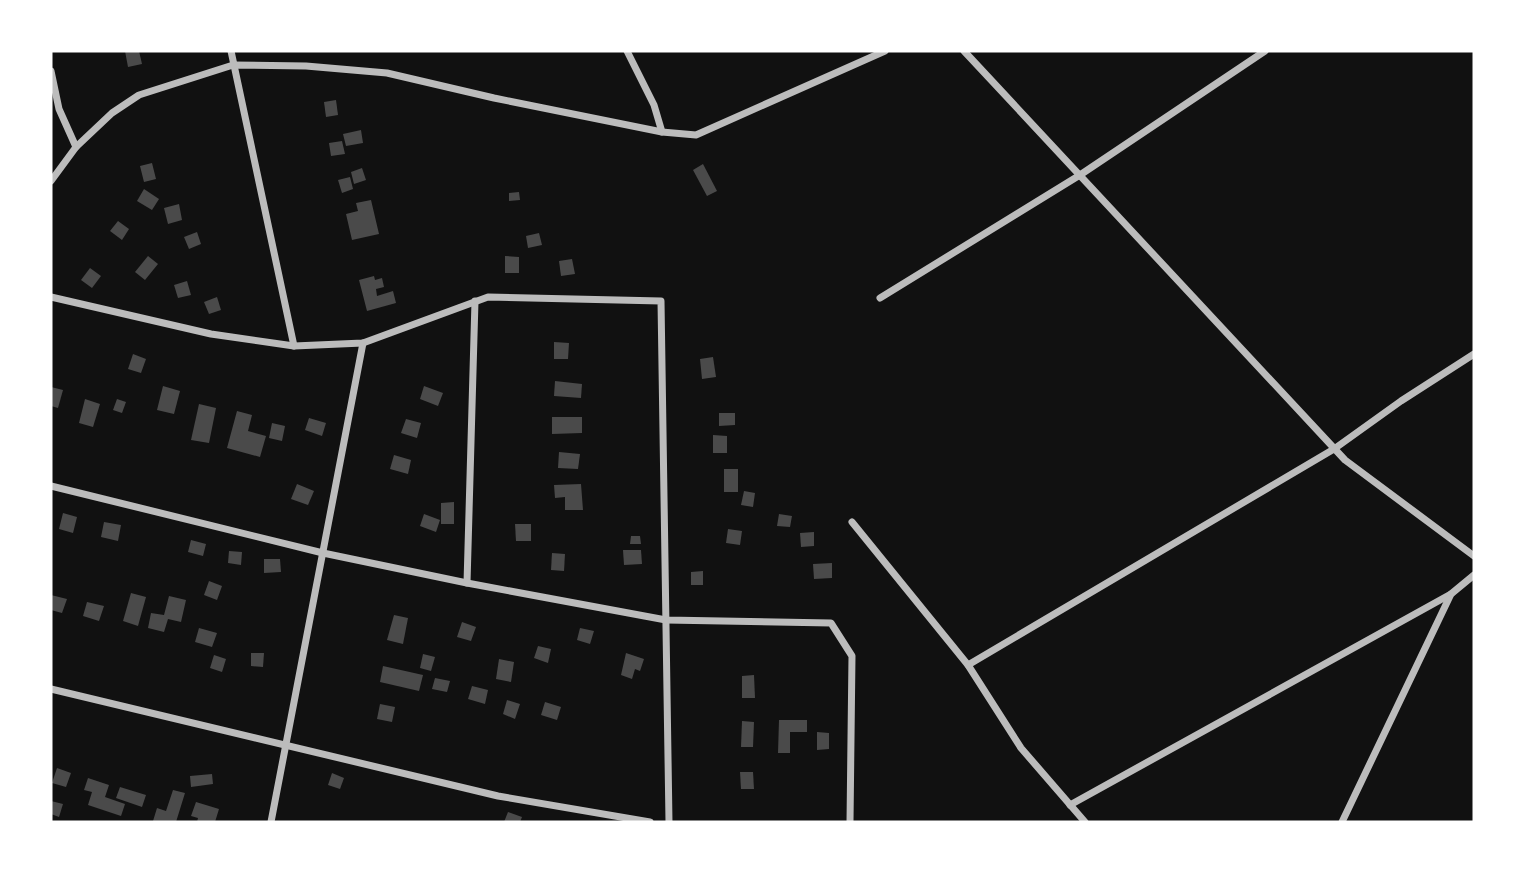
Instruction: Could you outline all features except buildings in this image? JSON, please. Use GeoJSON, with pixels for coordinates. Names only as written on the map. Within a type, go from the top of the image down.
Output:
{"type":"FeatureCollection","features":[{"type":"Feature","properties":{"kind":"street"},"geometry":{"type":"LineString","coordinates":[[231,51],[293,345]]}},
{"type":"Feature","properties":{"kind":"street"},"geometry":{"type":"LineString","coordinates":[[627,51],[654,105],[662,132]]}},
{"type":"Feature","properties":{"kind":"street"},"geometry":{"type":"LineString","coordinates":[[51,181],[76,147],[112,113],[139,95],[233,65],[306,66],[387,73],[662,132],[696,135],[885,51]]}},
{"type":"Feature","properties":{"kind":"street"},"geometry":{"type":"LineString","coordinates":[[964,51],[1345,460],[1474,556]]}},
{"type":"Feature","properties":{"kind":"street"},"geometry":{"type":"LineString","coordinates":[[880,298],[1080,175],[1265,51]]}},
{"type":"Feature","properties":{"kind":"street"},"geometry":{"type":"LineString","coordinates":[[51,71],[55,108],[76,147]]}},
{"type":"Feature","properties":{"kind":"street"},"geometry":{"type":"LineString","coordinates":[[51,297],[211,334],[293,345],[363,343],[488,297],[661,302],[669,822]]}},
{"type":"Feature","properties":{"kind":"street"},"geometry":{"type":"LineString","coordinates":[[467,583],[475,301]]}},
{"type":"Feature","properties":{"kind":"street"},"geometry":{"type":"LineString","coordinates":[[271,822],[363,343]]}},
{"type":"Feature","properties":{"kind":"street"},"geometry":{"type":"LineString","coordinates":[[968,665],[1334,449],[1474,354]]}},
{"type":"Feature","properties":{"kind":"street"},"geometry":{"type":"LineString","coordinates":[[51,486],[323,554],[666,620],[831,623],[852,656],[850,822]]}},
{"type":"Feature","properties":{"kind":"street"},"geometry":{"type":"LineString","coordinates":[[852,522],[968,665],[1021,747],[1085,822]]}},
{"type":"Feature","properties":{"kind":"street"},"geometry":{"type":"LineString","coordinates":[[1070,804],[1451,594],[1474,575]]}},
{"type":"Feature","properties":{"kind":"street"},"geometry":{"type":"LineString","coordinates":[[1342,822],[1451,594]]}},
{"type":"Feature","properties":{"kind":"street"},"geometry":{"type":"LineString","coordinates":[[51,689],[498,796],[650,822]]}}]}
